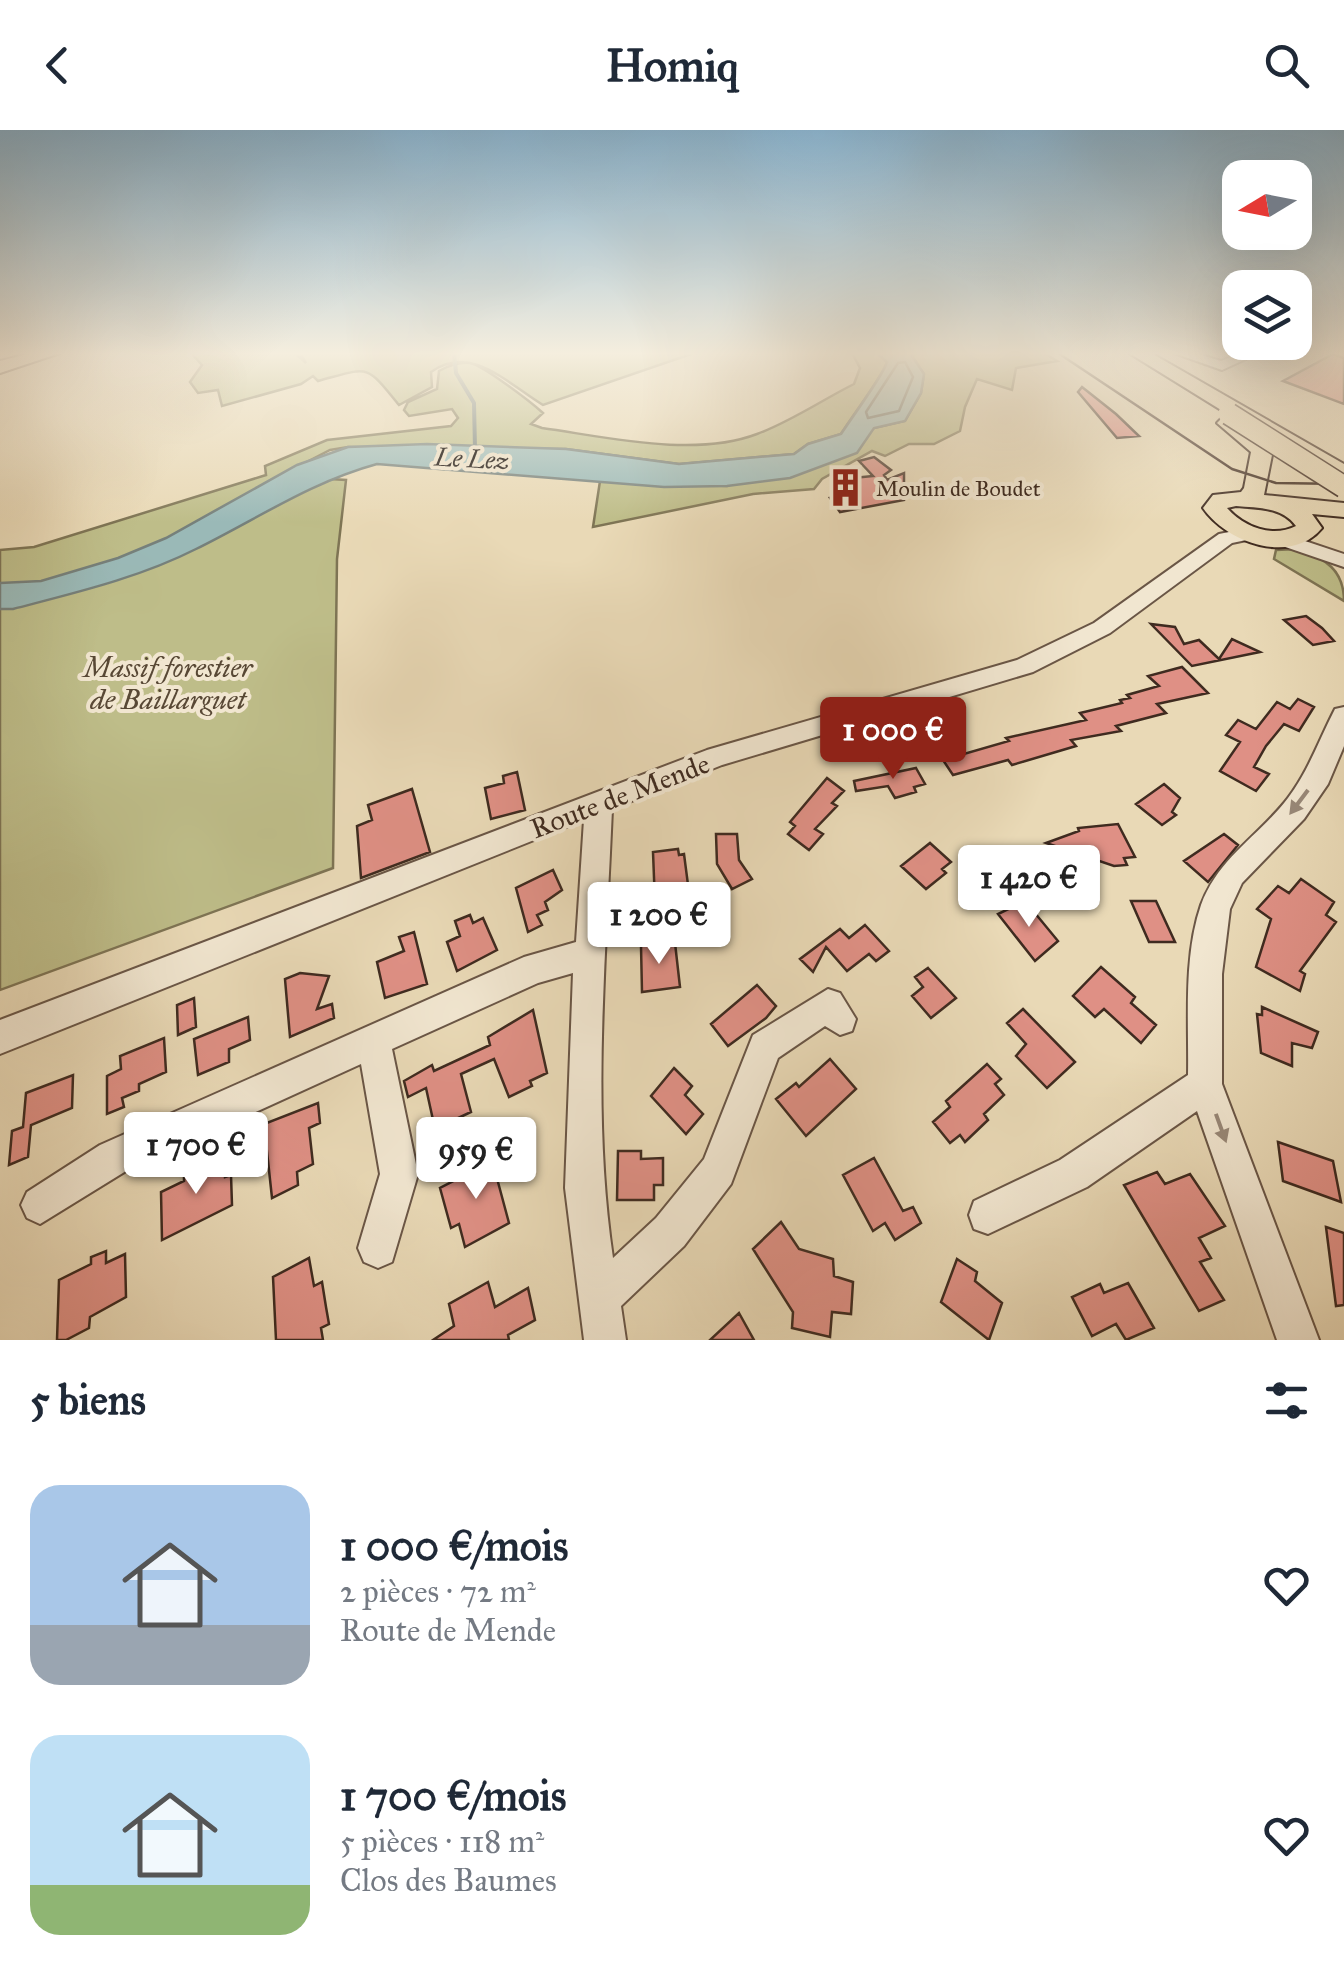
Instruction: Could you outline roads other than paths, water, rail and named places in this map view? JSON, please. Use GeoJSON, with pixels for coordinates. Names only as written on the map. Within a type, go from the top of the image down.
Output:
{"type":"FeatureCollection","features":[{"type":"Feature","properties":{"kind":"main road"},"geometry":{"type":"LineString","coordinates":[[1204,409],[1256,442],[1262,450],[1256,489],[1248,499]]}},
{"type":"Feature","properties":{"kind":"main road"},"geometry":{"type":"LineString","coordinates":[[1230,409],[1344,474]]}},
{"type":"Feature","properties":{"kind":"main road"},"geometry":{"type":"LineString","coordinates":[[1231,409],[1344,486]]}},
{"type":"Feature","properties":{"kind":"main road"},"geometry":{"type":"LineString","coordinates":[[1251,409],[1344,461]]}},
{"type":"Feature","properties":{"kind":"main road"},"geometry":{"type":"LineString","coordinates":[[1248,499],[1344,513],[1306,525],[1245,533],[1217,513],[1217,503],[1248,499]]}},
{"type":"Feature","properties":{"kind":"main road"},"geometry":{"type":"LineString","coordinates":[[1280,504],[1306,525]]}},
{"type":"Feature","properties":{"kind":"street"},"geometry":{"type":"LineString","coordinates":[[1245,533],[1304,544],[1344,562],[1306,525]]}},
{"type":"Feature","properties":{"kind":"street","name":"Route de Mende"},"geometry":{"type":"LineString","coordinates":[[0,1037],[732,752],[1025,666],[1102,628],[1245,533]]}},
{"type":"Feature","properties":{"kind":"street"},"geometry":{"type":"LineString","coordinates":[[1298,1340],[1205,1084],[1206,974],[1215,908],[1232,874],[1294,811],[1319,776],[1344,716]]}},
{"type":"Feature","properties":{"kind":"street"},"geometry":{"type":"LineString","coordinates":[[599,804],[589,954],[584,1188],[605,1340]]}},
{"type":"Feature","properties":{"kind":"street"},"geometry":{"type":"LineString","coordinates":[[40,1205],[113,1158],[535,968],[589,954]]}},
{"type":"Feature","properties":{"kind":"street"},"geometry":{"type":"LineString","coordinates":[[600,1299],[670,1232],[718,1171],[765,1046],[828,1005],[840,1018]]}},
{"type":"Feature","properties":{"kind":"street"},"geometry":{"type":"LineString","coordinates":[[374,1042],[399,1174],[378,1248]]}},
{"type":"Feature","properties":{"kind":"street"},"geometry":{"type":"LineString","coordinates":[[988,1215],[1075,1174],[1205,1084]]}},
{"type":"Feature","properties":{"kind":"water","name":"Le Lez"},"geometry":{"type":"Polygon","coordinates":[[[858,409],[912,409],[905,421],[874,428],[857,453],[790,478],[727,486],[664,487],[377,464],[307,491],[152,568],[59,597],[0,609],[0,583],[41,581],[118,558],[166,538],[297,465],[348,447],[427,444],[566,449],[679,464],[794,454],[808,444],[841,434],[858,409]]]}},
{"type":"Feature","properties":{"kind":"waterway","name":"Le Lez"},"geometry":{"type":"LineString","coordinates":[[474,409],[475,449]]}},
{"type":"Feature","properties":{"kind":"tram line"},"geometry":{"type":"LineString","coordinates":[[1143,409],[1232,469],[1276,483],[1344,484]]}},
{"type":"Feature","properties":{"kind":"place","name":"Moulin de Boudet"},"geometry":{"type":"Point","coordinates":[846,488]}},
{"type":"Feature","properties":{"kind":"park label","name":"Massif forestier de Baillarguet"},"geometry":{"type":"Point","coordinates":[168,683]}}]}
